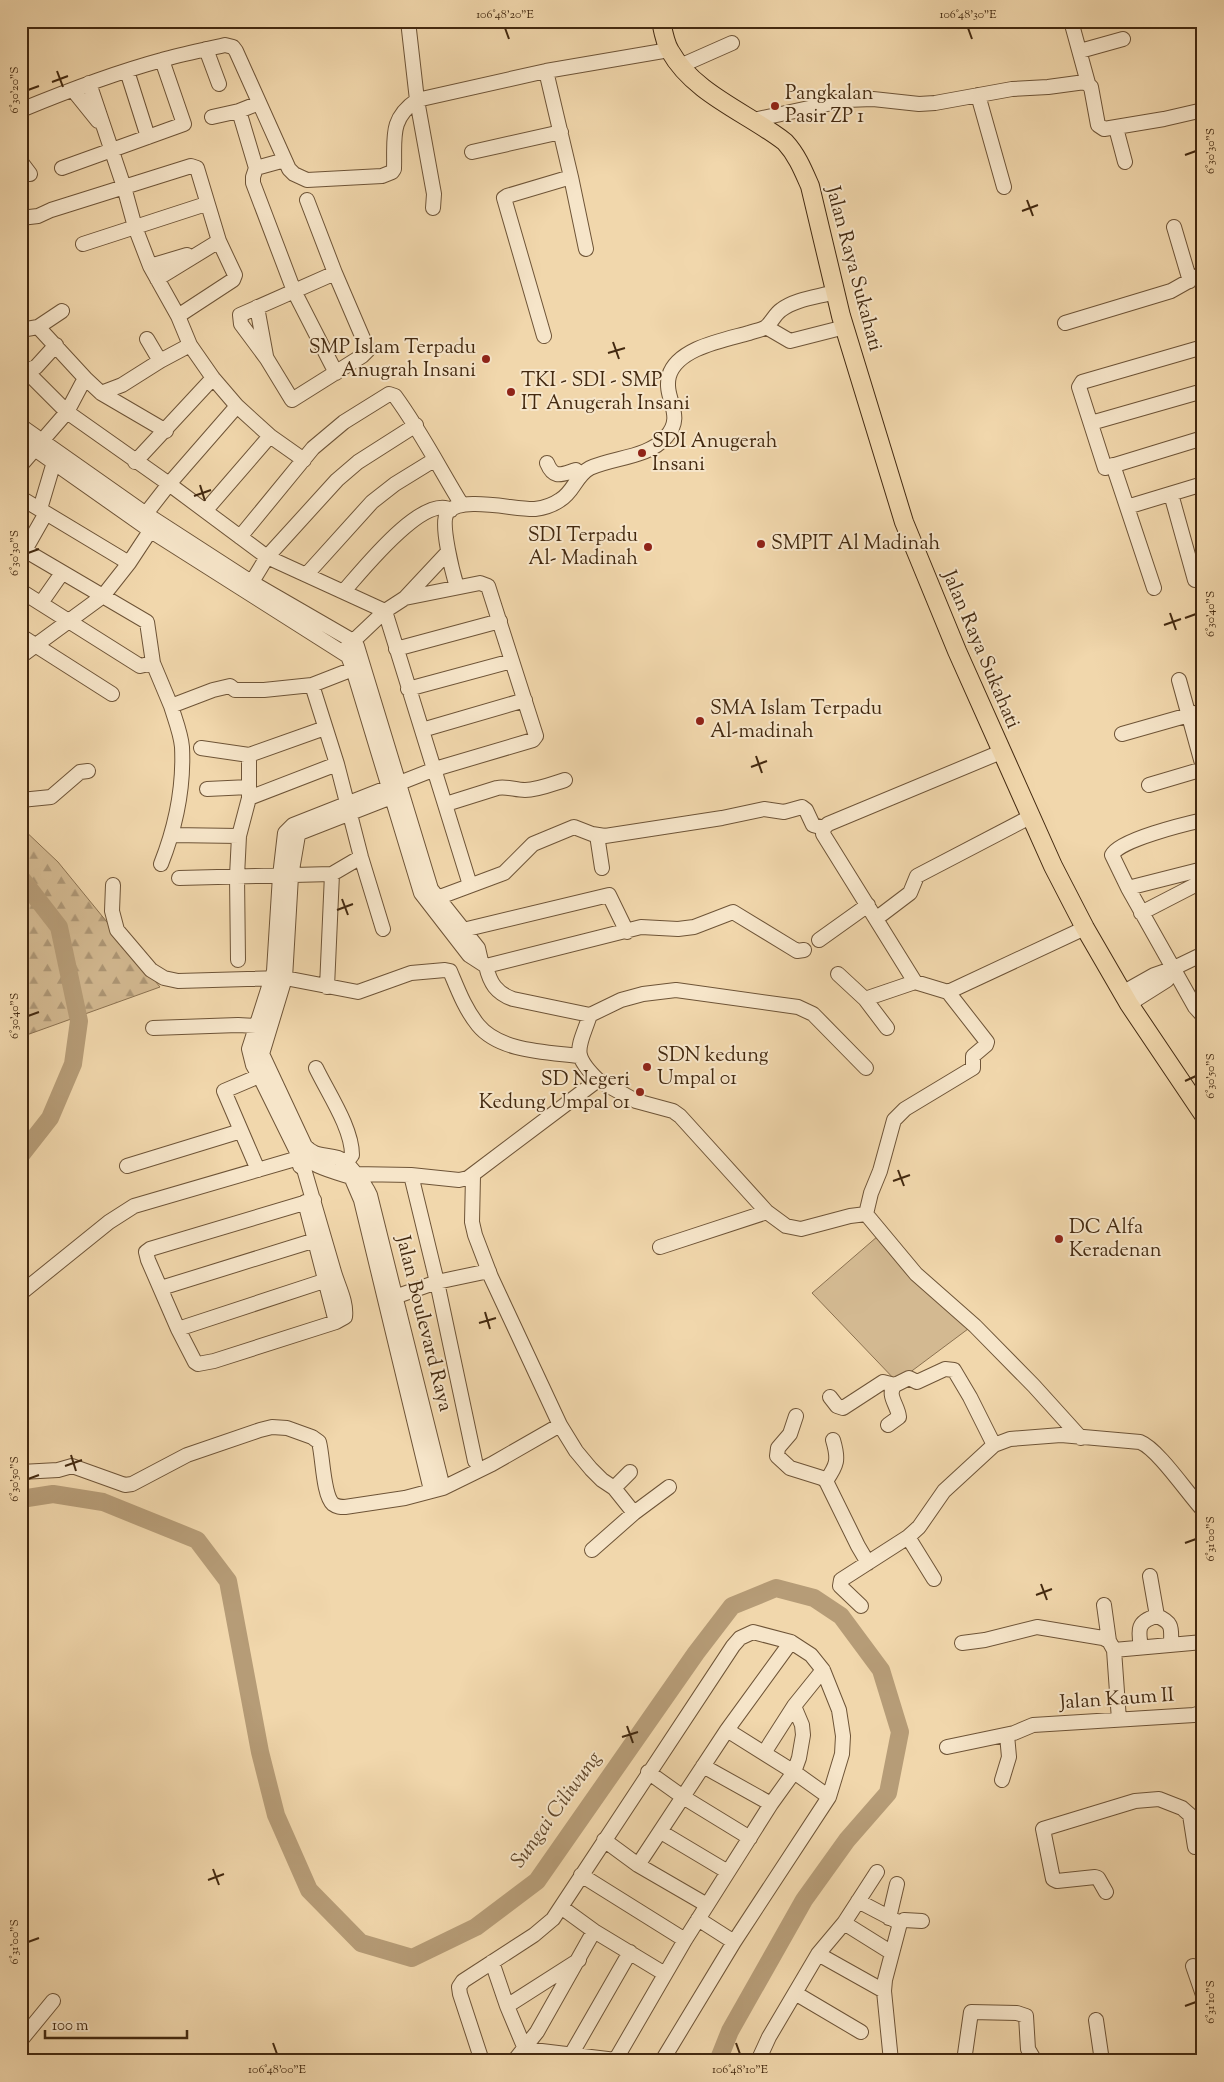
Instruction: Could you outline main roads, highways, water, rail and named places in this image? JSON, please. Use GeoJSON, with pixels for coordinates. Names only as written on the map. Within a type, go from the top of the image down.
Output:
{"type":"FeatureCollection","features":[{"type":"Feature","properties":{"kind":"main road","name":"Jalan Raya Sukahati"},"geometry":{"type":"LineString","coordinates":[[661,21],[668,50],[680,66],[710,92],[785,142],[794,151],[802,166],[810,186],[845,327],[909,534],[956,651],[1053,866],[1085,928],[1126,999],[1203,1114]]}},
{"type":"Feature","properties":{"kind":"waterway","name":"Sungai Ciliwung"},"geometry":{"type":"LineString","coordinates":[[21,878],[59,927],[79,1021],[73,1064],[50,1118],[21,1155]]}},
{"type":"Feature","properties":{"kind":"waterway","name":"Sungai Ciliwung"},"geometry":{"type":"LineString","coordinates":[[21,1499],[53,1494],[103,1502],[197,1540],[228,1581],[260,1752],[276,1815],[309,1890],[361,1943],[412,1958],[476,1927],[537,1881],[696,1653],[732,1606],[776,1588],[814,1598],[841,1616],[881,1670],[900,1732],[888,1793],[847,1840],[804,1900],[730,2031],[718,2061]]}},
{"type":"Feature","properties":{"kind":"place","name":"Pangkalan Pasir ZP 1"},"geometry":{"type":"Point","coordinates":[775,106]}},
{"type":"Feature","properties":{"kind":"place","name":"SMP Islam Terpadu Anugrah Insani"},"geometry":{"type":"Point","coordinates":[486,359]}},
{"type":"Feature","properties":{"kind":"place","name":"TKI - SDI - SMP IT Anugerah Insani"},"geometry":{"type":"Point","coordinates":[511,392]}},
{"type":"Feature","properties":{"kind":"place","name":"SDI Anugerah Insani"},"geometry":{"type":"Point","coordinates":[642,453]}},
{"type":"Feature","properties":{"kind":"place","name":"SMPIT Al Madinah"},"geometry":{"type":"Point","coordinates":[761,544]}},
{"type":"Feature","properties":{"kind":"place","name":"SDI Terpadu Al- Madinah"},"geometry":{"type":"Point","coordinates":[648,547]}},
{"type":"Feature","properties":{"kind":"place","name":"SMA Islam Terpadu Al-madinah"},"geometry":{"type":"Point","coordinates":[700,721]}},
{"type":"Feature","properties":{"kind":"place","name":"SDN kedung Umpal 01"},"geometry":{"type":"Point","coordinates":[647,1067]}},
{"type":"Feature","properties":{"kind":"place","name":"SD Negeri Kedung Umpal 01"},"geometry":{"type":"Point","coordinates":[640,1092]}},
{"type":"Feature","properties":{"kind":"place","name":"DC Alfa Keradenan"},"geometry":{"type":"Point","coordinates":[1059,1239]}}]}
